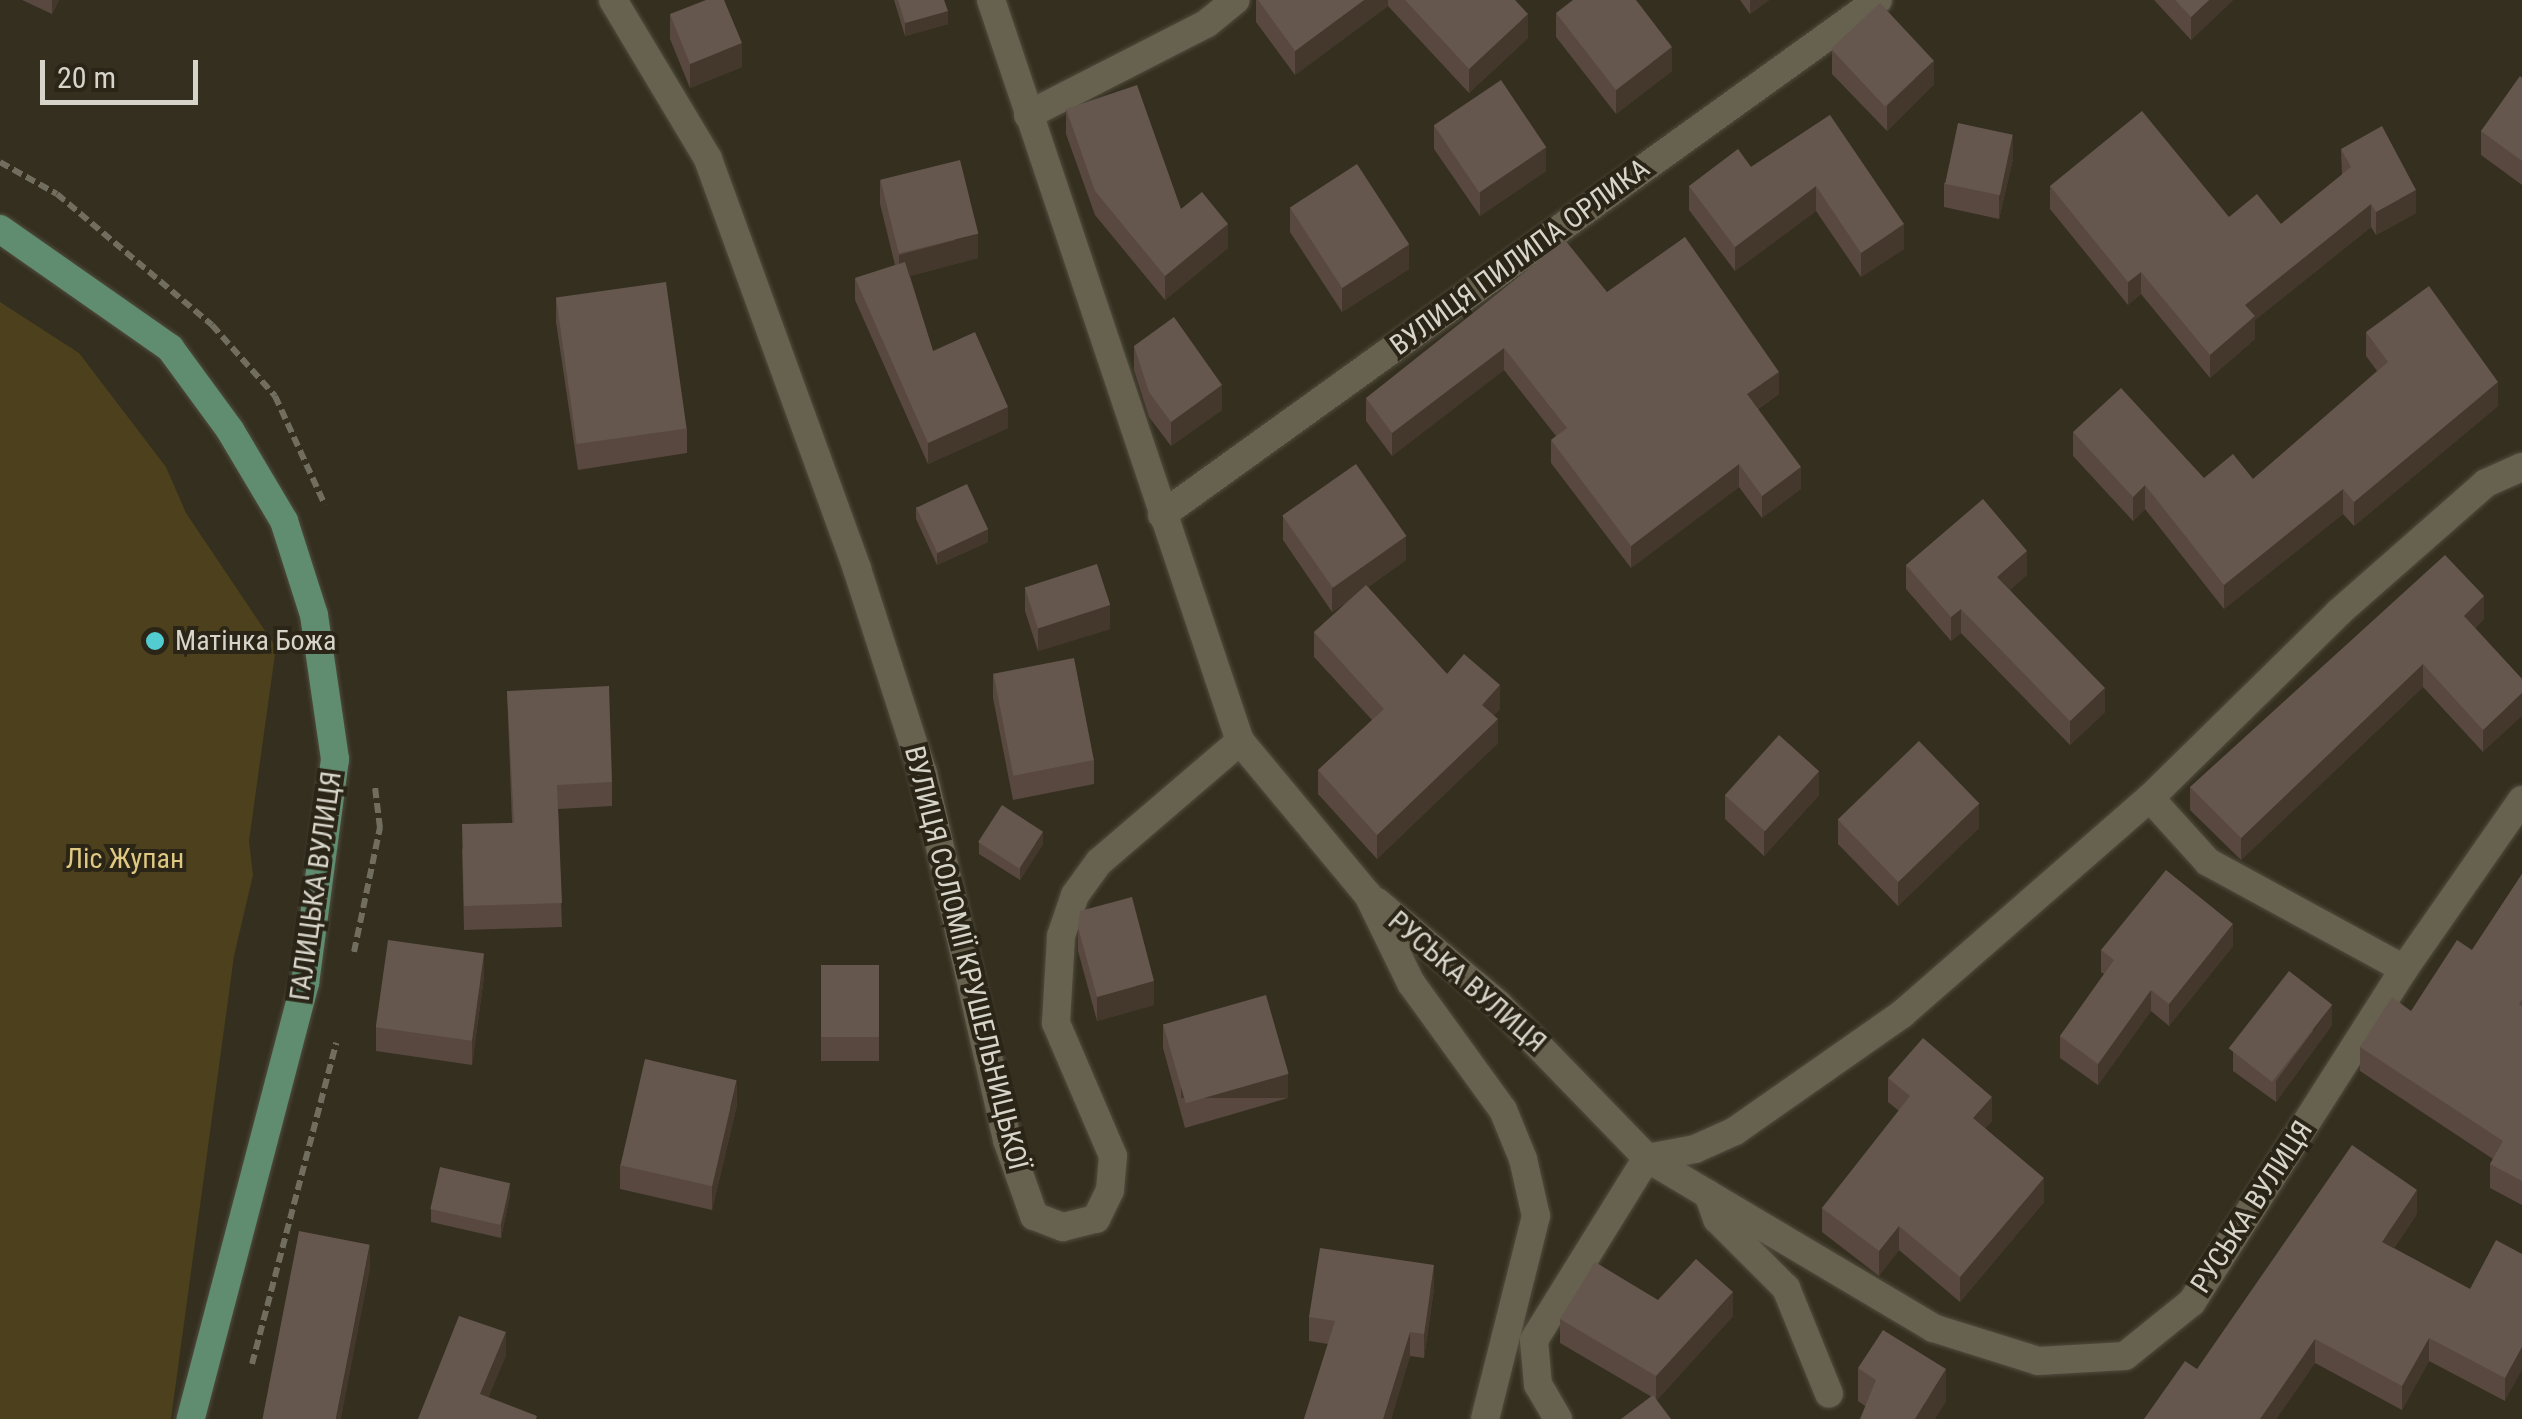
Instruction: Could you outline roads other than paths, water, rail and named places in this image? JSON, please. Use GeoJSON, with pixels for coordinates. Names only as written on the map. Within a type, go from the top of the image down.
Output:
{"type":"FeatureCollection","features":[{"type":"Feature","properties":{"kind":"main road","name":"ГАЛИЦЬКА ВУЛИЦЯ"},"geometry":{"type":"LineString","coordinates":[[0,229],[170,348],[230,430],[284,521],[314,615],[335,759],[305,984],[191,1419]]}},
{"type":"Feature","properties":{"kind":"street","name":"ВУЛИЦЯ СОЛОМІЇ КРУШЕЛЬНИЦЬКОЇ"},"geometry":{"type":"LineString","coordinates":[[613,0],[708,159],[857,569],[923,773],[990,1070],[1034,1216],[1063,1226],[1096,1219],[1110,1190],[1113,1156],[1056,1023],[1061,936],[1075,895],[1098,862],[1240,740]]}},
{"type":"Feature","properties":{"kind":"street"},"geometry":{"type":"LineString","coordinates":[[992,0],[1240,740],[1368,895],[1411,983],[1503,1110],[1536,1216],[1484,1419]]}},
{"type":"Feature","properties":{"kind":"street"},"geometry":{"type":"LineString","coordinates":[[1028,115],[1206,24],[1236,0]]}},
{"type":"Feature","properties":{"kind":"street","name":"ВУЛИЦЯ ПИЛИПА ОРЛИКА"},"geometry":{"type":"LineString","coordinates":[[1162,514],[1878,0]]}},
{"type":"Feature","properties":{"kind":"street"},"geometry":{"type":"LineString","coordinates":[[1558,1419],[1538,1385],[1534,1340],[1647,1158],[1695,1149],[1735,1131],[1902,1014],[2150,798],[2338,613],[2486,483],[2522,467]]}},
{"type":"Feature","properties":{"kind":"street"},"geometry":{"type":"LineString","coordinates":[[2150,798],[2208,862],[2404,969]]}},
{"type":"Feature","properties":{"kind":"street","name":"РУСЬКА ВУЛИЦЯ"},"geometry":{"type":"LineString","coordinates":[[1368,895],[1498,1004],[1647,1158],[1933,1328],[2038,1361],[2124,1356],[2192,1302],[2404,969],[2522,800]]}},
{"type":"Feature","properties":{"kind":"street"},"geometry":{"type":"LineString","coordinates":[[1708,1194],[1717,1220],[1786,1288],[1829,1394]]}},
{"type":"Feature","properties":{"kind":"place","name":"Матінка Божа"},"geometry":{"type":"Point","coordinates":[155,641]}},
{"type":"Feature","properties":{"kind":"park label","name":"Ліс Жупан"},"geometry":{"type":"Point","coordinates":[125,859]}}]}
